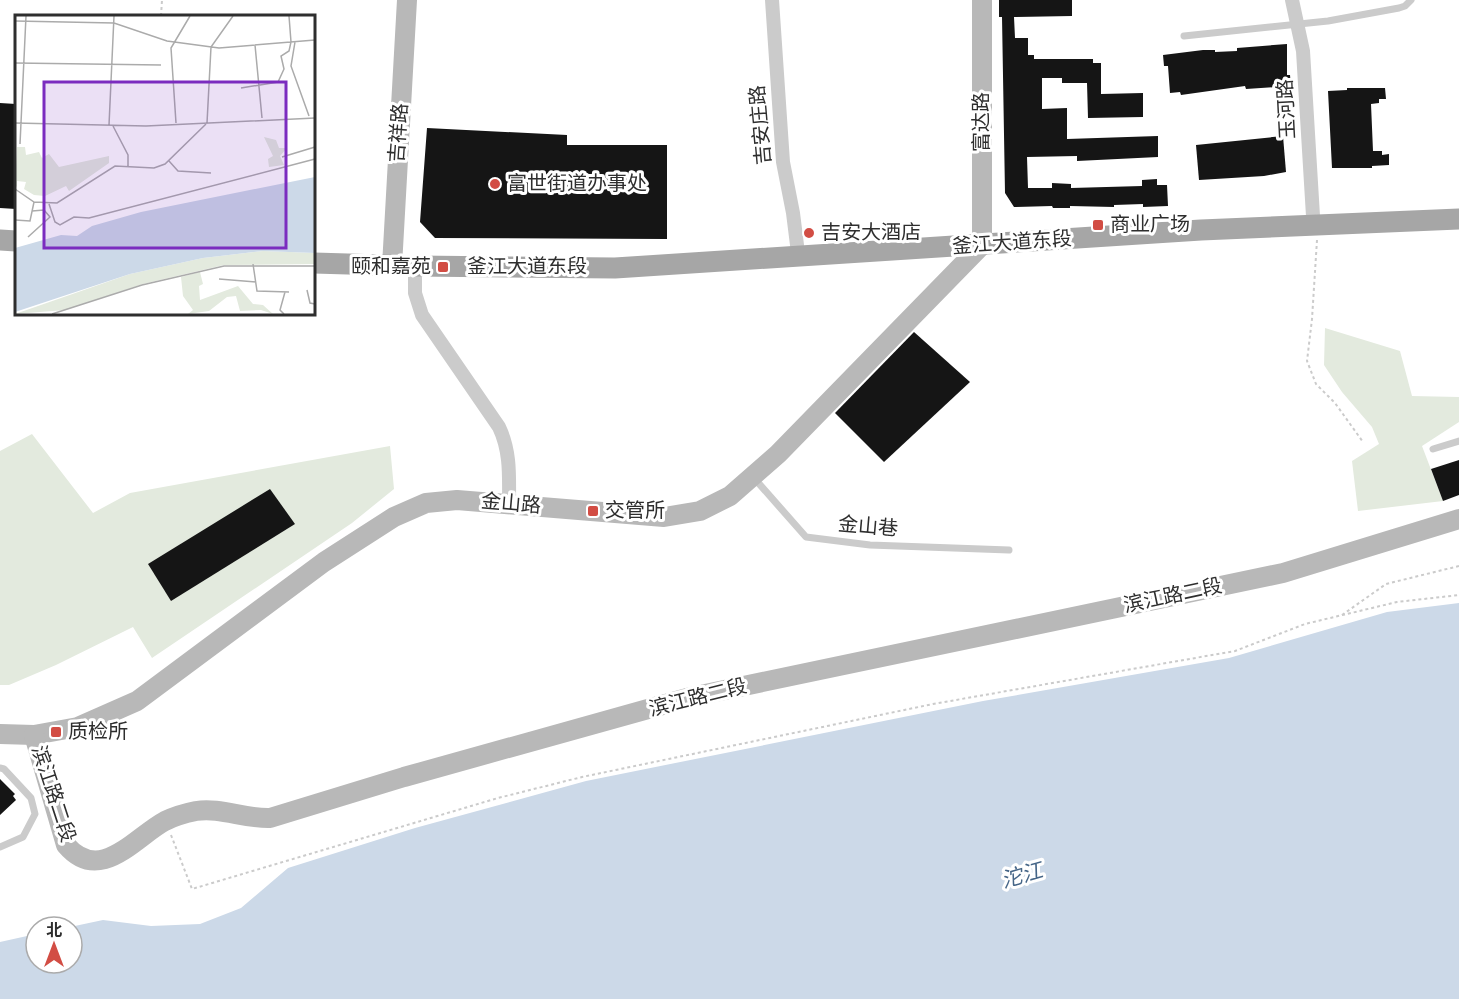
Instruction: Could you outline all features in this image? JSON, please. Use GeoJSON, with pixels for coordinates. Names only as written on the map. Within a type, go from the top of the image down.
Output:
{"type":"FeatureCollection","features":[{"type":"Feature","properties":{"kind":"main road","name":"釜江大道东段"},"geometry":{"type":"LineString","coordinates":[[315,263],[614,256],[797,245],[1315,221],[1459,210]]}},
{"type":"Feature","properties":{"kind":"main road","name":"釜江大道东段"},"geometry":{"type":"LineString","coordinates":[[1315,221],[1459,219]]}},
{"type":"Feature","properties":{"kind":"main road","name":"釜江大道东段"},"geometry":{"type":"LineString","coordinates":[[315,251],[392,260],[415,266],[615,268],[982,238]]}},
{"type":"Feature","properties":{"kind":"main road"},"geometry":{"type":"LineString","coordinates":[[0,240],[15,241]]}},
{"type":"Feature","properties":{"kind":"street","name":"吉祥路"},"geometry":{"type":"LineString","coordinates":[[392,260],[407,0]]}},
{"type":"Feature","properties":{"kind":"street","name":"吉安庄路"},"geometry":{"type":"LineString","coordinates":[[772,0],[783,162],[797,245]]}},
{"type":"Feature","properties":{"kind":"street","name":"富达路"},"geometry":{"type":"LineString","coordinates":[[982,0],[982,238]]}},
{"type":"Feature","properties":{"kind":"street","name":"玉河路"},"geometry":{"type":"LineString","coordinates":[[1292,0],[1303,51],[1315,221]]}},
{"type":"Feature","properties":{"kind":"street","name":"金山路"},"geometry":{"type":"LineString","coordinates":[[0,734],[34,735],[78,727],[137,701],[324,562],[394,517],[426,503],[457,500],[664,517],[700,511],[730,496],[778,454],[982,238]]}},
{"type":"Feature","properties":{"kind":"street"},"geometry":{"type":"LineString","coordinates":[[415,266],[415,293],[422,315],[499,427],[505,440],[508,454],[509,504]]}},
{"type":"Feature","properties":{"kind":"street","name":"滨江路二段"},"geometry":{"type":"LineString","coordinates":[[34,735],[66,845],[72,852],[89,860],[111,858],[165,821],[182,814],[198,811],[270,818],[404,777],[691,697],[1283,573],[1459,519]]}},
{"type":"Feature","properties":{"kind":"lane"},"geometry":{"type":"LineString","coordinates":[[1184,36],[1328,21],[1399,8],[1411,0]]}},
{"type":"Feature","properties":{"kind":"lane"},"geometry":{"type":"LineString","coordinates":[[1433,449],[1459,441]]}},
{"type":"Feature","properties":{"kind":"lane","name":"金山巷"},"geometry":{"type":"LineString","coordinates":[[752,476],[806,537],[870,545],[1009,550]]}},
{"type":"Feature","properties":{"kind":"lane"},"geometry":{"type":"LineString","coordinates":[[0,768],[4,769],[31,798],[35,814],[21,840],[0,847]]}},
{"type":"Feature","properties":{"kind":"path"},"geometry":{"type":"LineString","coordinates":[[1315,221],[1312,319],[1307,361],[1316,384],[1335,403],[1363,442]]}},
{"type":"Feature","properties":{"kind":"path"},"geometry":{"type":"LineString","coordinates":[[1340,616],[1386,584],[1459,566]]}},
{"type":"Feature","properties":{"kind":"path"},"geometry":{"type":"LineString","coordinates":[[165,821],[192,889],[498,798],[582,777],[933,704],[1235,651],[1305,624],[1397,602],[1459,595]]}},
{"type":"Feature","properties":{"kind":"shaded area"},"geometry":{"type":"Polygon","coordinates":[[[1325,328],[1400,351],[1412,396],[1459,397],[1459,422],[1422,446],[1443,501],[1358,511],[1352,461],[1379,444],[1372,427],[1342,392],[1324,365],[1325,328]]]}},
{"type":"Feature","properties":{"kind":"shaded area"},"geometry":{"type":"Polygon","coordinates":[[[32,434],[93,513],[130,493],[390,446],[394,489],[352,523],[152,658],[133,627],[56,665],[9,685],[0,685],[0,451],[32,434]]]}},
{"type":"Feature","properties":{"kind":"water","name":"沱江"},"geometry":{"type":"Polygon","coordinates":[[[1459,603],[1459,999],[0,999],[0,942],[24,937],[24,975],[84,975],[84,924],[103,920],[151,926],[200,924],[241,908],[288,868],[415,828],[586,781],[983,701],[1229,658],[1387,612],[1459,603]]]}},
{"type":"Feature","properties":{"kind":"building"},"geometry":{"type":"Polygon","coordinates":[[[999,0],[1072,0],[1072,16],[1014,17],[1015,38],[1028,38],[1028,55],[1034,55],[1034,59],[1093,59],[1093,63],[1101,63],[1101,94],[1143,93],[1143,117],[1088,118],[1087,83],[1062,83],[1062,78],[1042,78],[1042,109],[1067,108],[1067,139],[1158,136],[1158,157],[1077,161],[1077,156],[1027,157],[1028,188],[1052,188],[1052,183],[1071,184],[1071,188],[1142,186],[1142,180],[1157,179],[1157,185],[1167,185],[1168,206],[1143,207],[1143,204],[1114,205],[1114,207],[1014,207],[1005,193],[1002,17],[999,17],[999,0]]]}},
{"type":"Feature","properties":{"kind":"building"},"geometry":{"type":"Polygon","coordinates":[[[1287,44],[1287,75],[1290,75],[1291,86],[1246,89],[1245,86],[1181,95],[1180,92],[1170,93],[1168,66],[1164,66],[1163,55],[1203,50],[1237,51],[1237,48],[1287,44]]]}},
{"type":"Feature","properties":{"kind":"building"},"geometry":{"type":"Polygon","coordinates":[[[1347,88],[1385,88],[1386,99],[1379,99],[1379,103],[1371,104],[1373,151],[1382,151],[1382,155],[1389,154],[1389,165],[1372,166],[1372,168],[1332,168],[1328,91],[1347,90],[1347,88]]]}},
{"type":"Feature","properties":{"kind":"building"},"geometry":{"type":"Polygon","coordinates":[[[0,103],[15,104],[15,209],[0,208],[0,103]]]}},
{"type":"Feature","properties":{"kind":"building","name":"富世街道办事处"},"geometry":{"type":"Polygon","coordinates":[[[427,128],[567,135],[567,145],[667,145],[667,239],[435,238],[420,222],[427,128]]]}},
{"type":"Feature","properties":{"kind":"building"},"geometry":{"type":"Polygon","coordinates":[[[1283,136],[1286,172],[1264,176],[1199,180],[1196,145],[1283,136]]]}},
{"type":"Feature","properties":{"kind":"building"},"geometry":{"type":"Polygon","coordinates":[[[914,332],[970,382],[884,462],[835,413],[914,332]]]}},
{"type":"Feature","properties":{"kind":"building"},"geometry":{"type":"Polygon","coordinates":[[[1459,460],[1459,495],[1443,501],[1431,469],[1459,460]]]}},
{"type":"Feature","properties":{"kind":"building"},"geometry":{"type":"Polygon","coordinates":[[[270,489],[295,524],[171,601],[148,564],[270,489]]]}},
{"type":"Feature","properties":{"kind":"building"},"geometry":{"type":"Polygon","coordinates":[[[0,779],[15,794],[13,796],[16,800],[0,815],[0,779]]]}},
{"type":"Feature","properties":{"kind":"place","name":"富世街道办事处"},"geometry":{"type":"Point","coordinates":[495,184]}},
{"type":"Feature","properties":{"kind":"place","name":"商业广场"},"geometry":{"type":"Point","coordinates":[1098,225]}},
{"type":"Feature","properties":{"kind":"place","name":"吉安大酒店"},"geometry":{"type":"Point","coordinates":[809,233]}},
{"type":"Feature","properties":{"kind":"place","name":"颐和嘉苑"},"geometry":{"type":"Point","coordinates":[443,267]}},
{"type":"Feature","properties":{"kind":"place","name":"交管所"},"geometry":{"type":"Point","coordinates":[593,511]}},
{"type":"Feature","properties":{"kind":"place","name":"质检所"},"geometry":{"type":"Point","coordinates":[56,732]}}]}
